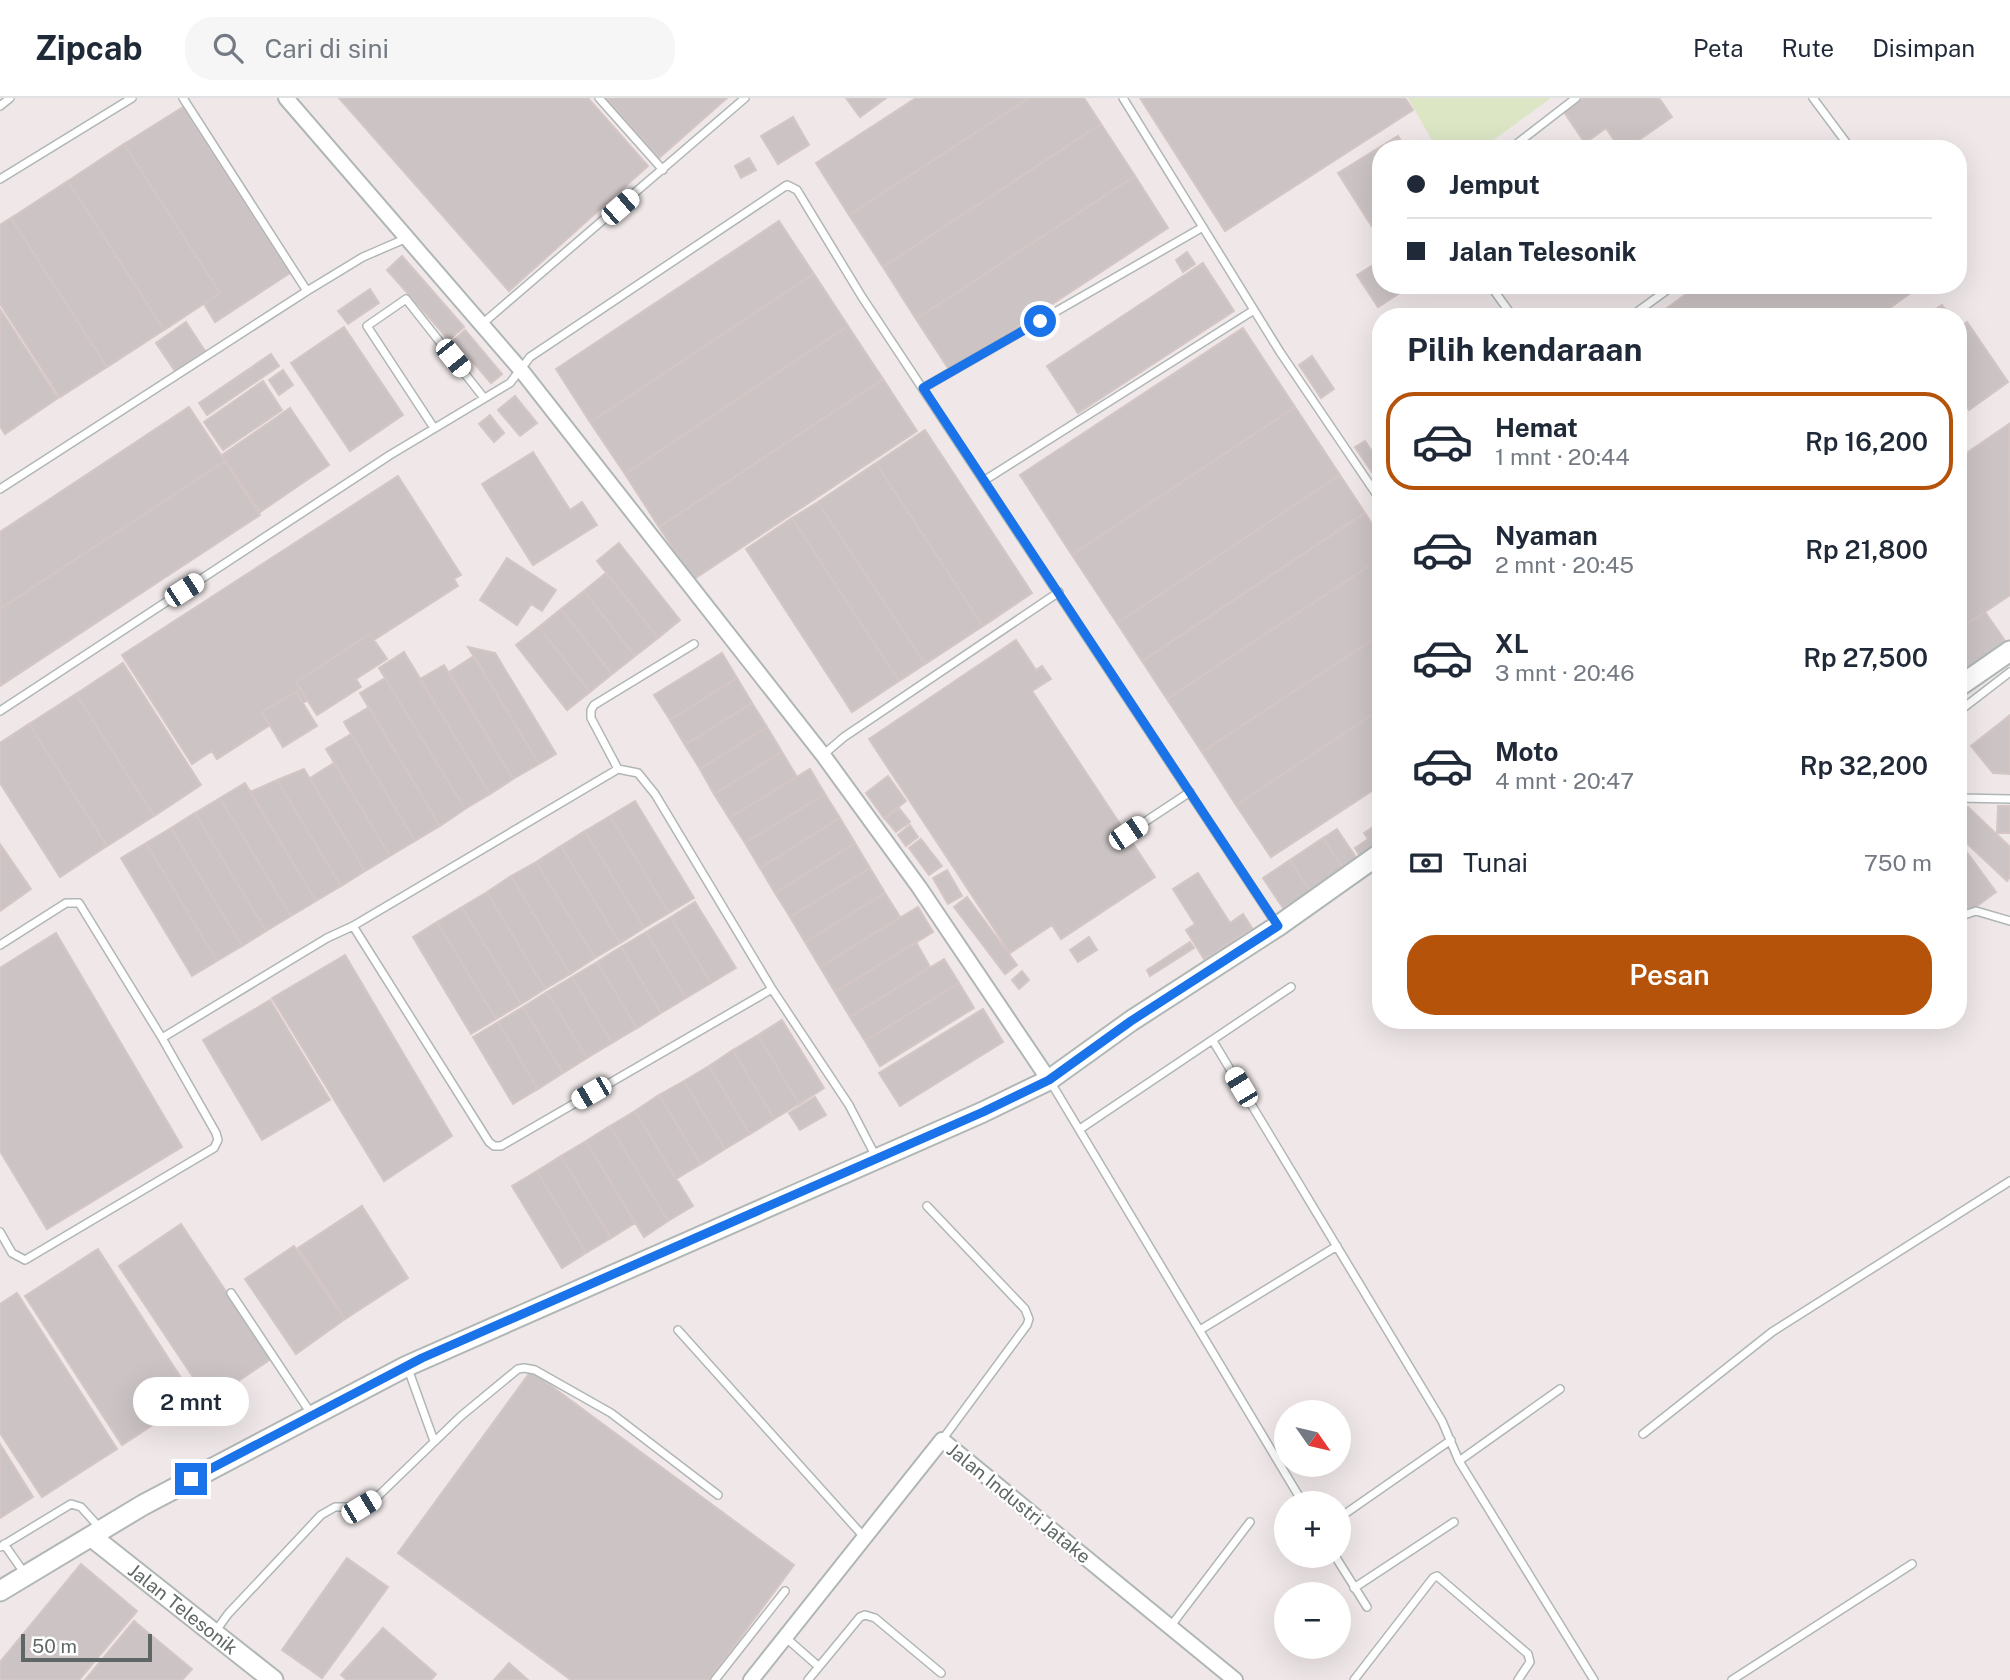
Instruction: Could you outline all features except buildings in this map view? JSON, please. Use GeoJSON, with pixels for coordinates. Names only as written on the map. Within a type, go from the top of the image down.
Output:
{"type":"FeatureCollection","features":[{"type":"Feature","properties":{"kind":"street"},"geometry":{"type":"LineString","coordinates":[[286,98],[520,370],[823,755],[919,887],[1049,1080]]}},
{"type":"Feature","properties":{"kind":"street"},"geometry":{"type":"LineString","coordinates":[[1967,681],[2010,651]]}},
{"type":"Feature","properties":{"kind":"street"},"geometry":{"type":"LineString","coordinates":[[0,1591],[143,1505],[407,1366],[983,1112],[1049,1080],[1131,1021],[1278,926],[1372,859]]}},
{"type":"Feature","properties":{"kind":"street","name":"Jalan Industri Jatake"},"geometry":{"type":"LineString","coordinates":[[751,1680],[942,1440],[1235,1680]]}},
{"type":"Feature","properties":{"kind":"street","name":"Jalan Telesonik"},"geometry":{"type":"LineString","coordinates":[[96,1534],[273,1680]]}},
{"type":"Feature","properties":{"kind":"lane"},"geometry":{"type":"LineString","coordinates":[[0,106],[10,98]]}},
{"type":"Feature","properties":{"kind":"lane"},"geometry":{"type":"LineString","coordinates":[[0,180],[132,98]]}},
{"type":"Feature","properties":{"kind":"lane"},"geometry":{"type":"LineString","coordinates":[[183,98],[307,291]]}},
{"type":"Feature","properties":{"kind":"lane"},"geometry":{"type":"LineString","coordinates":[[599,98],[663,170]]}},
{"type":"Feature","properties":{"kind":"lane"},"geometry":{"type":"LineString","coordinates":[[482,324],[745,98]]}},
{"type":"Feature","properties":{"kind":"lane"},"geometry":{"type":"LineString","coordinates":[[1123,98],[1254,310],[1372,487]]}},
{"type":"Feature","properties":{"kind":"lane"},"geometry":{"type":"LineString","coordinates":[[1522,140],[1576,98]]}},
{"type":"Feature","properties":{"kind":"lane"},"geometry":{"type":"LineString","coordinates":[[1813,98],[1844,140]]}},
{"type":"Feature","properties":{"kind":"lane"},"geometry":{"type":"LineString","coordinates":[[0,711],[434,428],[510,383],[530,357],[787,185],[797,190],[862,297],[1278,926]]}},
{"type":"Feature","properties":{"kind":"lane"},"geometry":{"type":"LineString","coordinates":[[923,388],[1203,227]]}},
{"type":"Feature","properties":{"kind":"lane"},"geometry":{"type":"LineString","coordinates":[[0,489],[307,291],[363,257],[408,238]]}},
{"type":"Feature","properties":{"kind":"lane"},"geometry":{"type":"LineString","coordinates":[[1642,308],[1662,294]]}},
{"type":"Feature","properties":{"kind":"lane"},"geometry":{"type":"LineString","coordinates":[[434,428],[367,327],[406,299],[484,398]]}},
{"type":"Feature","properties":{"kind":"lane"},"geometry":{"type":"LineString","coordinates":[[985,480],[1254,310]]}},
{"type":"Feature","properties":{"kind":"lane"},"geometry":{"type":"LineString","coordinates":[[823,755],[844,737],[1059,592]]}},
{"type":"Feature","properties":{"kind":"lane"},"geometry":{"type":"LineString","coordinates":[[618,769],[591,718],[591,709],[694,644]]}},
{"type":"Feature","properties":{"kind":"lane"},"geometry":{"type":"LineString","coordinates":[[1967,705],[2010,672]]}},
{"type":"Feature","properties":{"kind":"lane"},"geometry":{"type":"LineString","coordinates":[[162,1038],[327,938],[353,926],[618,769],[638,773],[655,794],[772,989],[849,1105],[876,1157]]}},
{"type":"Feature","properties":{"kind":"lane"},"geometry":{"type":"LineString","coordinates":[[1128,833],[1190,792]]}},
{"type":"Feature","properties":{"kind":"lane"},"geometry":{"type":"LineString","coordinates":[[1967,798],[2010,799]]}},
{"type":"Feature","properties":{"kind":"lane"},"geometry":{"type":"LineString","coordinates":[[0,945],[66,903],[79,903],[162,1038],[218,1140],[216,1146],[25,1260],[12,1253],[0,1232]]}},
{"type":"Feature","properties":{"kind":"lane"},"geometry":{"type":"LineString","coordinates":[[1967,914],[1976,911],[2010,920]]}},
{"type":"Feature","properties":{"kind":"lane"},"geometry":{"type":"LineString","coordinates":[[353,926],[494,1146],[501,1146],[772,989]]}},
{"type":"Feature","properties":{"kind":"lane"},"geometry":{"type":"LineString","coordinates":[[1080,1129],[1291,987]]}},
{"type":"Feature","properties":{"kind":"lane"},"geometry":{"type":"LineString","coordinates":[[1213,1041],[1435,1409],[1460,1461],[1594,1680]]}},
{"type":"Feature","properties":{"kind":"lane"},"geometry":{"type":"LineString","coordinates":[[1049,1080],[1296,1491]]}},
{"type":"Feature","properties":{"kind":"lane"},"geometry":{"type":"LineString","coordinates":[[1643,1434],[1772,1332],[2010,1181]]}},
{"type":"Feature","properties":{"kind":"lane"},"geometry":{"type":"LineString","coordinates":[[927,1206],[1025,1310],[1028,1319],[1027,1325],[942,1440]]}},
{"type":"Feature","properties":{"kind":"lane"},"geometry":{"type":"LineString","coordinates":[[1200,1329],[1337,1246]]}},
{"type":"Feature","properties":{"kind":"lane"},"geometry":{"type":"LineString","coordinates":[[231,1293],[312,1416]]}},
{"type":"Feature","properties":{"kind":"lane"},"geometry":{"type":"LineString","coordinates":[[678,1330],[865,1537]]}},
{"type":"Feature","properties":{"kind":"lane"},"geometry":{"type":"LineString","coordinates":[[407,1366],[435,1441]]}},
{"type":"Feature","properties":{"kind":"lane"},"geometry":{"type":"LineString","coordinates":[[215,1632],[228,1614],[321,1515],[335,1507],[361,1507],[375,1499],[435,1441],[518,1369],[529,1368],[611,1413],[719,1495]]}},
{"type":"Feature","properties":{"kind":"lane"},"geometry":{"type":"LineString","coordinates":[[1460,1461],[1560,1389]]}},
{"type":"Feature","properties":{"kind":"lane"},"geometry":{"type":"LineString","coordinates":[[1351,1510],[1451,1440]]}},
{"type":"Feature","properties":{"kind":"lane"},"geometry":{"type":"LineString","coordinates":[[25,1575],[2,1546],[71,1504],[81,1507],[96,1534]]}},
{"type":"Feature","properties":{"kind":"lane"},"geometry":{"type":"LineString","coordinates":[[1170,1627],[1250,1522]]}},
{"type":"Feature","properties":{"kind":"lane"},"geometry":{"type":"LineString","coordinates":[[1354,1588],[1454,1522]]}},
{"type":"Feature","properties":{"kind":"lane"},"geometry":{"type":"LineString","coordinates":[[1732,1680],[1912,1564]]}},
{"type":"Feature","properties":{"kind":"lane"},"geometry":{"type":"LineString","coordinates":[[1342,1568],[1367,1607]]}},
{"type":"Feature","properties":{"kind":"lane"},"geometry":{"type":"LineString","coordinates":[[1354,1680],[1437,1576],[1528,1654],[1530,1662],[1518,1680]]}},
{"type":"Feature","properties":{"kind":"lane"},"geometry":{"type":"LineString","coordinates":[[715,1680],[785,1591]]}},
{"type":"Feature","properties":{"kind":"lane"},"geometry":{"type":"LineString","coordinates":[[808,1680],[860,1617],[865,1615],[875,1618],[941,1673]]}},
{"type":"Feature","properties":{"kind":"lane"},"geometry":{"type":"LineString","coordinates":[[785,1637],[818,1666]]}},
{"type":"Feature","properties":{"kind":"green space"},"geometry":{"type":"Polygon","coordinates":[[[1408,98],[1551,98],[1493,140],[1432,140],[1408,98]]]}},
{"type":"Feature","properties":{"kind":"route"},"geometry":{"type":"LineString","coordinates":[[191,1479],[407,1366],[983,1112],[1049,1080],[1131,1021],[1278,926],[923,388],[1040,321]]}}]}
